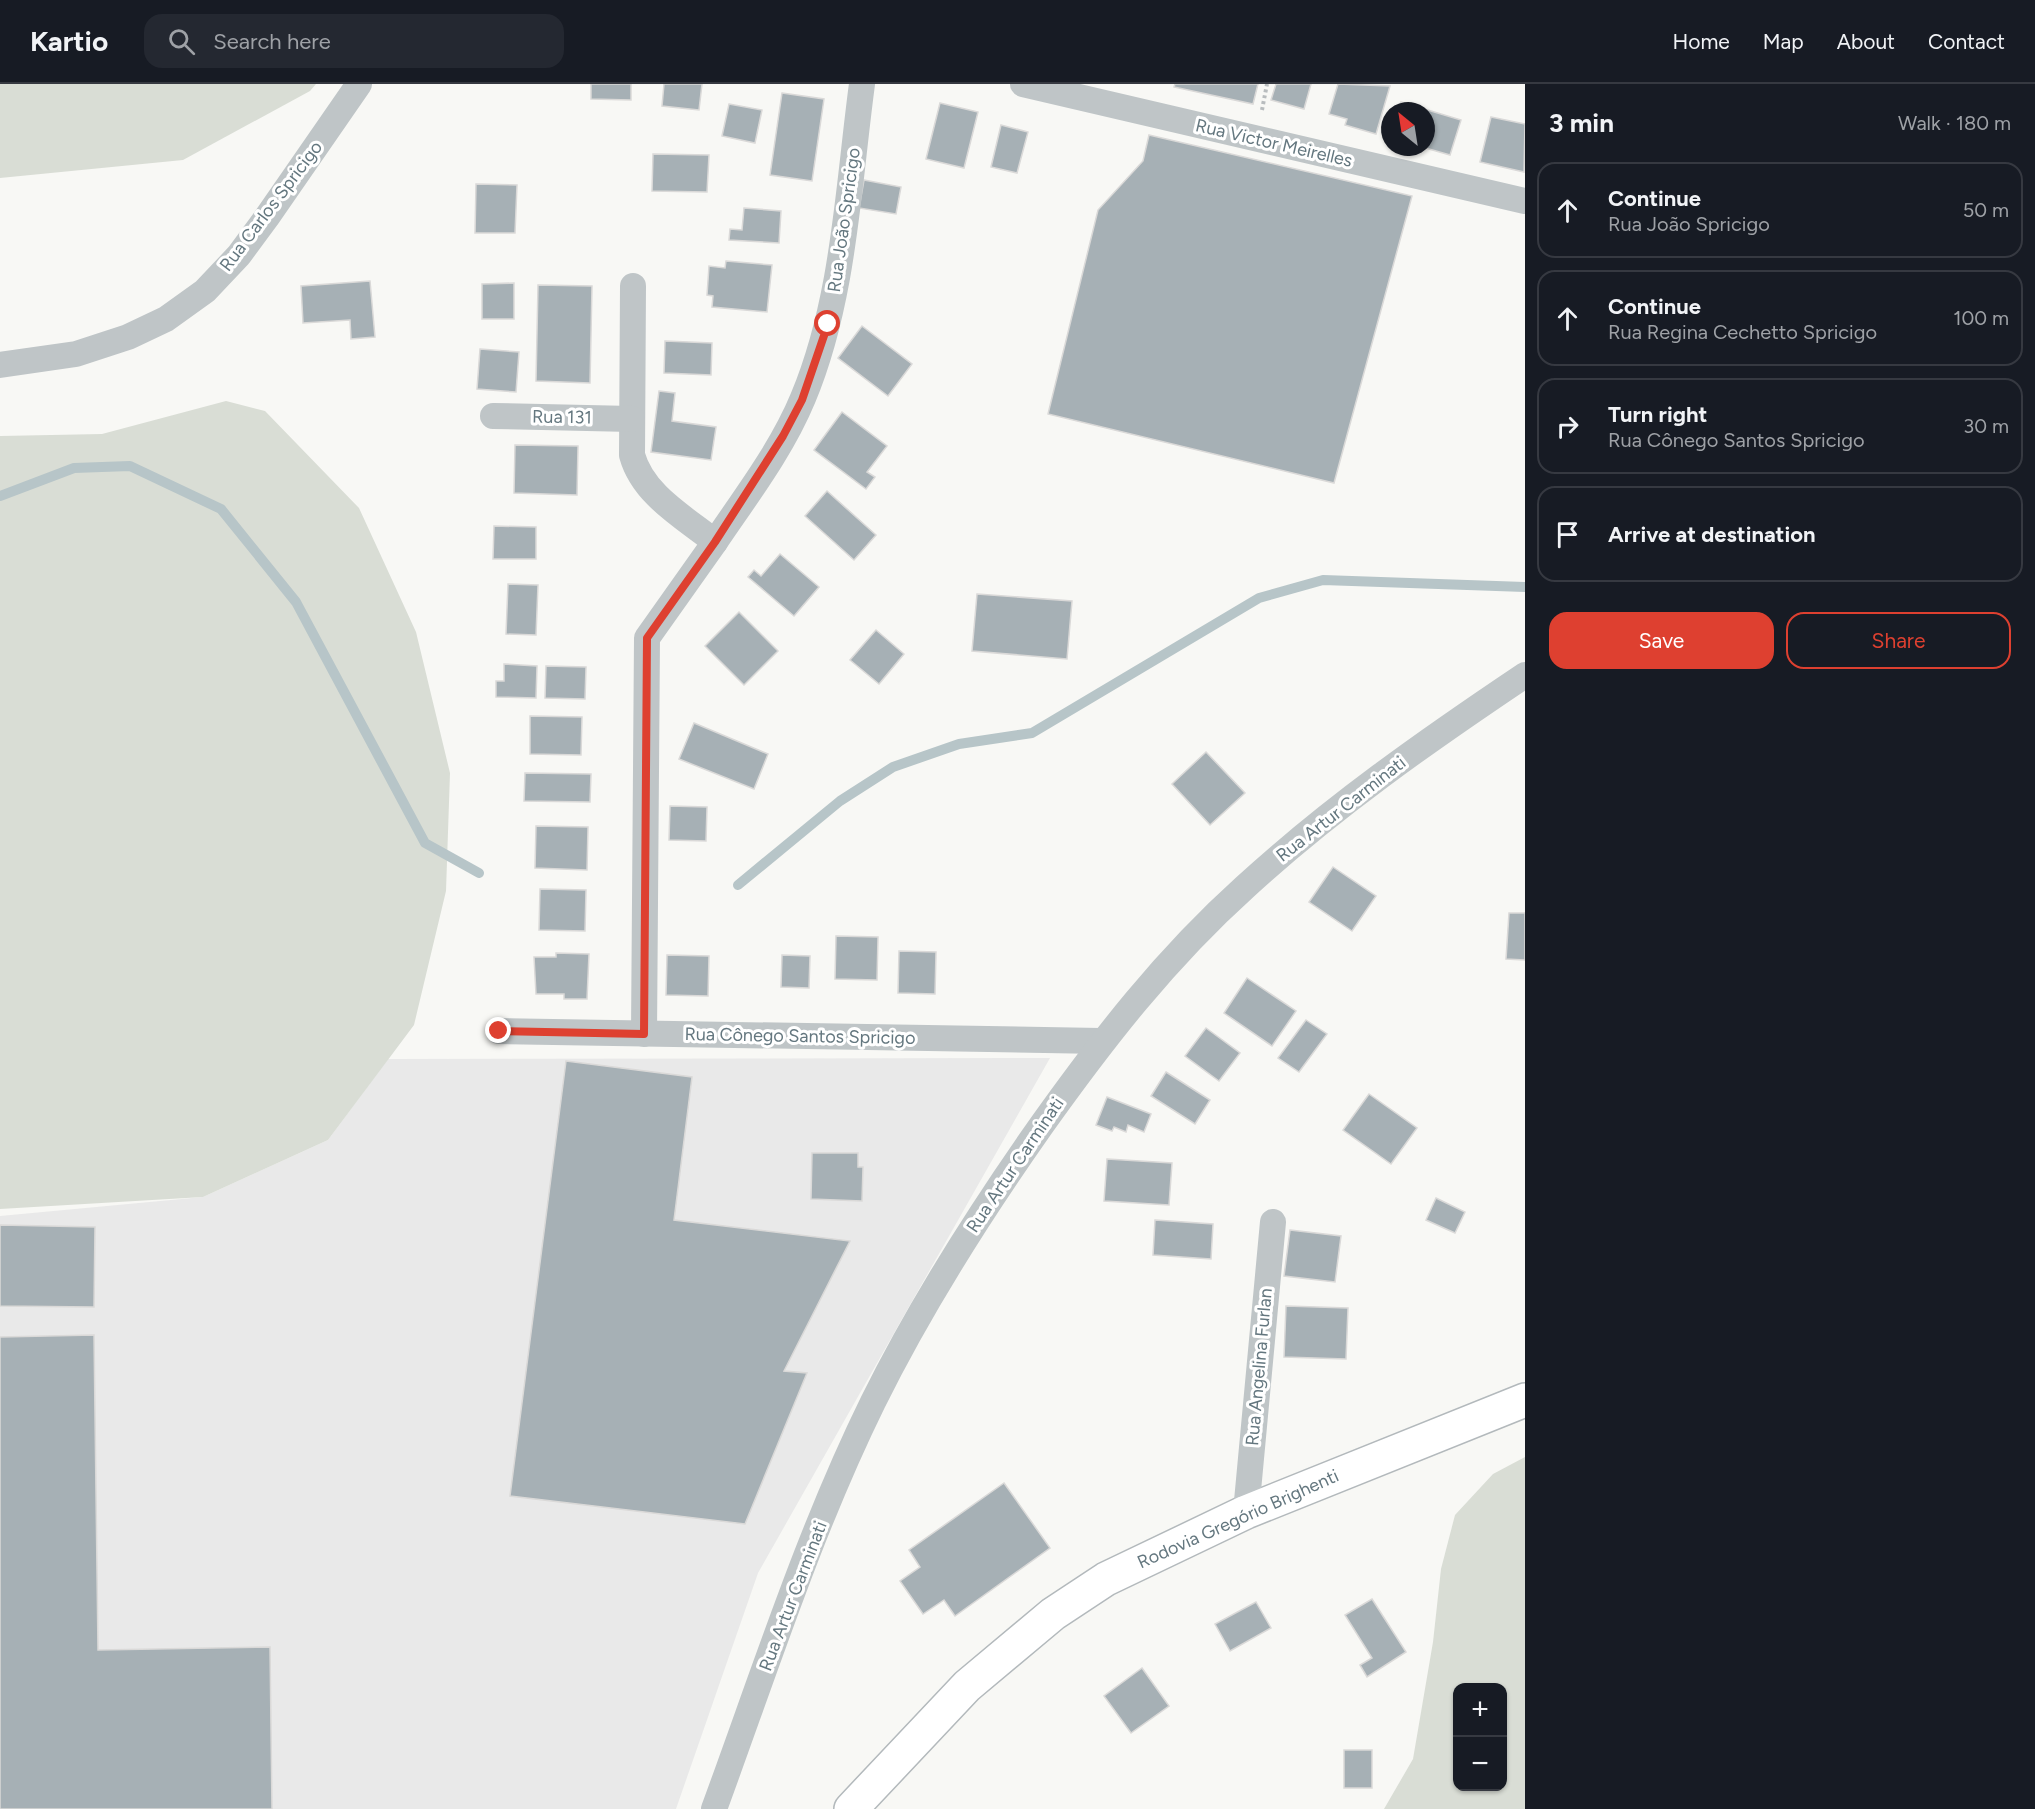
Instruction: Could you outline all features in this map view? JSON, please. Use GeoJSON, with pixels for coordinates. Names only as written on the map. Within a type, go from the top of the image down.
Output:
{"type":"FeatureCollection","features":[{"type":"Feature","properties":{"kind":"main road","name":"Rodovia Gregório Brighenti"},"geometry":{"type":"LineString","coordinates":[[851,1809],[967,1686],[1053,1614],[1132,1566],[1246,1512],[1525,1400]]}},
{"type":"Feature","properties":{"kind":"street","name":"Rua Carlos Spricigo"},"geometry":{"type":"LineString","coordinates":[[0,365],[76,354],[128,337],[166,319],[205,291],[239,255],[267,218],[358,84]]}},
{"type":"Feature","properties":{"kind":"street","name":"Rua João Spricigo"},"geometry":{"type":"LineString","coordinates":[[644,1034],[647,638],[715,542],[783,436],[802,400],[817,361],[835,285],[862,84]]}},
{"type":"Feature","properties":{"kind":"street","name":"Rua Victor Meirelles"},"geometry":{"type":"LineString","coordinates":[[1023,84],[1525,201]]}},
{"type":"Feature","properties":{"kind":"street"},"geometry":{"type":"LineString","coordinates":[[633,286],[632,455],[636,472],[648,488],[715,542]]}},
{"type":"Feature","properties":{"kind":"street","name":"Rua 131"},"geometry":{"type":"LineString","coordinates":[[493,416],[632,419]]}},
{"type":"Feature","properties":{"kind":"street","name":"Rua Artur Carminati"},"geometry":{"type":"LineString","coordinates":[[714,1809],[801,1572],[873,1402],[956,1253],[1017,1159],[1101,1041],[1160,971],[1262,872],[1431,738],[1525,675]]}},
{"type":"Feature","properties":{"kind":"street","name":"Rua Cônego Santos Spricigo"},"geometry":{"type":"LineString","coordinates":[[499,1031],[1101,1041]]}},
{"type":"Feature","properties":{"kind":"street","name":"Rua Angelina Furlan"},"geometry":{"type":"LineString","coordinates":[[1246,1512],[1273,1222]]}},
{"type":"Feature","properties":{"kind":"shaded area"},"geometry":{"type":"Polygon","coordinates":[[[0,84],[316,84],[310,91],[183,160],[0,178],[0,84]]]}},
{"type":"Feature","properties":{"kind":"shaded area"},"geometry":{"type":"Polygon","coordinates":[[[226,401],[265,411],[359,508],[416,632],[450,773],[446,891],[414,1025],[328,1140],[203,1197],[0,1209],[0,436],[102,434],[226,401]]]}},
{"type":"Feature","properties":{"kind":"shaded area"},"geometry":{"type":"Polygon","coordinates":[[[1050,1058],[758,1573],[676,1809],[0,1809],[0,1216],[203,1197],[328,1140],[388,1059],[1050,1058]]]}},
{"type":"Feature","properties":{"kind":"shaded area"},"geometry":{"type":"Polygon","coordinates":[[[1525,1457],[1525,1809],[1384,1809],[1413,1759],[1433,1642],[1441,1569],[1455,1515],[1493,1474],[1525,1457]]]}},
{"type":"Feature","properties":{"kind":"building"},"geometry":{"type":"Polygon","coordinates":[[[591,84],[631,84],[631,100],[591,99],[591,84]]]}},
{"type":"Feature","properties":{"kind":"building"},"geometry":{"type":"Polygon","coordinates":[[[664,84],[702,84],[699,110],[662,106],[664,84]]]}},
{"type":"Feature","properties":{"kind":"building"},"geometry":{"type":"Polygon","coordinates":[[[1175,84],[1258,84],[1253,104],[1174,87],[1175,84]]]}},
{"type":"Feature","properties":{"kind":"building"},"geometry":{"type":"Polygon","coordinates":[[[1276,84],[1311,84],[1304,109],[1271,100],[1276,84]]]}},
{"type":"Feature","properties":{"kind":"building"},"geometry":{"type":"Polygon","coordinates":[[[1338,84],[1390,86],[1385,102],[1381,102],[1381,117],[1376,134],[1345,125],[1347,119],[1329,114],[1338,84]]]}},
{"type":"Feature","properties":{"kind":"building"},"geometry":{"type":"Polygon","coordinates":[[[782,93],[824,99],[812,181],[770,175],[782,93]]]}},
{"type":"Feature","properties":{"kind":"building"},"geometry":{"type":"Polygon","coordinates":[[[940,103],[978,112],[964,168],[926,159],[940,103]]]}},
{"type":"Feature","properties":{"kind":"building"},"geometry":{"type":"Polygon","coordinates":[[[729,104],[762,110],[755,143],[722,136],[729,104]]]}},
{"type":"Feature","properties":{"kind":"building"},"geometry":{"type":"Polygon","coordinates":[[[1435,112],[1461,120],[1450,155],[1435,151],[1435,112]]]}},
{"type":"Feature","properties":{"kind":"building"},"geometry":{"type":"Polygon","coordinates":[[[1491,117],[1525,124],[1524,172],[1480,162],[1491,117]]]}},
{"type":"Feature","properties":{"kind":"building"},"geometry":{"type":"Polygon","coordinates":[[[1001,125],[1028,132],[1017,173],[991,167],[1001,125]]]}},
{"type":"Feature","properties":{"kind":"building"},"geometry":{"type":"Polygon","coordinates":[[[1149,135],[1412,196],[1334,483],[1048,414],[1098,210],[1143,161],[1149,135]]]}},
{"type":"Feature","properties":{"kind":"building"},"geometry":{"type":"Polygon","coordinates":[[[653,154],[709,155],[707,192],[652,191],[653,154]]]}},
{"type":"Feature","properties":{"kind":"building"},"geometry":{"type":"Polygon","coordinates":[[[864,180],[901,187],[896,214],[859,208],[864,180]]]}},
{"type":"Feature","properties":{"kind":"building"},"geometry":{"type":"Polygon","coordinates":[[[476,184],[517,185],[515,233],[475,233],[476,184]]]}},
{"type":"Feature","properties":{"kind":"building"},"geometry":{"type":"Polygon","coordinates":[[[744,208],[781,211],[779,243],[729,240],[730,229],[742,230],[744,208]]]}},
{"type":"Feature","properties":{"kind":"building"},"geometry":{"type":"Polygon","coordinates":[[[726,261],[772,265],[767,312],[712,307],[713,296],[707,295],[709,266],[725,268],[726,261]]]}},
{"type":"Feature","properties":{"kind":"building"},"geometry":{"type":"Polygon","coordinates":[[[370,281],[375,337],[351,339],[350,320],[303,323],[301,286],[370,281]]]}},
{"type":"Feature","properties":{"kind":"building"},"geometry":{"type":"Polygon","coordinates":[[[514,283],[514,319],[482,319],[482,284],[514,283]]]}},
{"type":"Feature","properties":{"kind":"building"},"geometry":{"type":"Polygon","coordinates":[[[538,285],[592,286],[590,383],[536,381],[538,285]]]}},
{"type":"Feature","properties":{"kind":"building"},"geometry":{"type":"Polygon","coordinates":[[[862,326],[912,364],[888,396],[838,358],[862,326]]]}},
{"type":"Feature","properties":{"kind":"building"},"geometry":{"type":"Polygon","coordinates":[[[665,341],[712,343],[711,375],[664,373],[665,341]]]}},
{"type":"Feature","properties":{"kind":"building"},"geometry":{"type":"Polygon","coordinates":[[[480,349],[519,352],[516,392],[477,389],[480,349]]]}},
{"type":"Feature","properties":{"kind":"building"},"geometry":{"type":"Polygon","coordinates":[[[659,391],[675,393],[672,421],[716,427],[711,460],[651,452],[659,391]]]}},
{"type":"Feature","properties":{"kind":"building"},"geometry":{"type":"Polygon","coordinates":[[[842,412],[887,446],[867,472],[875,477],[866,489],[814,450],[842,412]]]}},
{"type":"Feature","properties":{"kind":"building"},"geometry":{"type":"Polygon","coordinates":[[[515,445],[578,446],[577,495],[514,493],[515,445]]]}},
{"type":"Feature","properties":{"kind":"building"},"geometry":{"type":"Polygon","coordinates":[[[827,491],[876,535],[854,560],[805,516],[827,491]]]}},
{"type":"Feature","properties":{"kind":"building"},"geometry":{"type":"Polygon","coordinates":[[[494,526],[536,527],[536,559],[493,559],[494,526]]]}},
{"type":"Feature","properties":{"kind":"building"},"geometry":{"type":"Polygon","coordinates":[[[780,554],[819,587],[794,616],[748,577],[754,570],[761,576],[780,554]]]}},
{"type":"Feature","properties":{"kind":"building"},"geometry":{"type":"Polygon","coordinates":[[[508,584],[538,585],[536,635],[506,634],[508,584]]]}},
{"type":"Feature","properties":{"kind":"building"},"geometry":{"type":"Polygon","coordinates":[[[977,594],[1072,601],[1067,659],[972,651],[977,594]]]}},
{"type":"Feature","properties":{"kind":"building"},"geometry":{"type":"Polygon","coordinates":[[[739,612],[778,651],[744,685],[705,646],[739,612]]]}},
{"type":"Feature","properties":{"kind":"building"},"geometry":{"type":"Polygon","coordinates":[[[876,630],[904,654],[879,684],[850,660],[876,630]]]}},
{"type":"Feature","properties":{"kind":"building"},"geometry":{"type":"Polygon","coordinates":[[[504,664],[537,666],[536,698],[496,697],[496,681],[504,681],[504,664]]]}},
{"type":"Feature","properties":{"kind":"building"},"geometry":{"type":"Polygon","coordinates":[[[546,666],[586,667],[585,699],[545,698],[546,666]]]}},
{"type":"Feature","properties":{"kind":"building"},"geometry":{"type":"Polygon","coordinates":[[[530,716],[582,717],[581,755],[530,754],[530,716]]]}},
{"type":"Feature","properties":{"kind":"building"},"geometry":{"type":"Polygon","coordinates":[[[694,723],[768,754],[754,789],[679,759],[694,723]]]}},
{"type":"Feature","properties":{"kind":"building"},"geometry":{"type":"Polygon","coordinates":[[[1206,752],[1245,793],[1210,825],[1172,784],[1206,752]]]}},
{"type":"Feature","properties":{"kind":"building"},"geometry":{"type":"Polygon","coordinates":[[[525,773],[591,774],[590,802],[524,801],[525,773]]]}},
{"type":"Feature","properties":{"kind":"building"},"geometry":{"type":"Polygon","coordinates":[[[670,806],[707,807],[706,841],[669,840],[670,806]]]}},
{"type":"Feature","properties":{"kind":"building"},"geometry":{"type":"Polygon","coordinates":[[[536,826],[588,827],[587,870],[535,868],[536,826]]]}},
{"type":"Feature","properties":{"kind":"building"},"geometry":{"type":"Polygon","coordinates":[[[1333,867],[1376,896],[1352,931],[1309,902],[1333,867]]]}},
{"type":"Feature","properties":{"kind":"building"},"geometry":{"type":"Polygon","coordinates":[[[540,889],[586,890],[585,931],[539,930],[540,889]]]}},
{"type":"Feature","properties":{"kind":"building"},"geometry":{"type":"Polygon","coordinates":[[[1509,913],[1525,913],[1525,960],[1506,959],[1509,913]]]}},
{"type":"Feature","properties":{"kind":"building"},"geometry":{"type":"Polygon","coordinates":[[[836,936],[878,937],[877,980],[835,979],[836,936]]]}},
{"type":"Feature","properties":{"kind":"building"},"geometry":{"type":"Polygon","coordinates":[[[899,951],[936,952],[935,994],[898,993],[899,951]]]}},
{"type":"Feature","properties":{"kind":"building"},"geometry":{"type":"Polygon","coordinates":[[[556,953],[589,954],[587,999],[564,999],[564,994],[536,994],[534,957],[556,957],[556,953]]]}},
{"type":"Feature","properties":{"kind":"building"},"geometry":{"type":"Polygon","coordinates":[[[667,955],[709,956],[708,996],[666,995],[667,955]]]}},
{"type":"Feature","properties":{"kind":"building"},"geometry":{"type":"Polygon","coordinates":[[[782,955],[810,956],[809,988],[781,987],[782,955]]]}},
{"type":"Feature","properties":{"kind":"building"},"geometry":{"type":"Polygon","coordinates":[[[1247,978],[1296,1011],[1272,1046],[1224,1013],[1247,978]]]}},
{"type":"Feature","properties":{"kind":"building"},"geometry":{"type":"Polygon","coordinates":[[[1306,1020],[1327,1034],[1299,1072],[1278,1058],[1306,1020]]]}},
{"type":"Feature","properties":{"kind":"building"},"geometry":{"type":"Polygon","coordinates":[[[1206,1028],[1240,1053],[1219,1081],[1185,1056],[1206,1028]]]}},
{"type":"Feature","properties":{"kind":"building"},"geometry":{"type":"Polygon","coordinates":[[[566,1061],[692,1077],[674,1220],[850,1241],[784,1371],[807,1373],[745,1524],[510,1496],[566,1061]]]}},
{"type":"Feature","properties":{"kind":"building"},"geometry":{"type":"Polygon","coordinates":[[[1166,1072],[1210,1100],[1195,1124],[1151,1096],[1166,1072]]]}},
{"type":"Feature","properties":{"kind":"building"},"geometry":{"type":"Polygon","coordinates":[[[1369,1094],[1417,1128],[1391,1164],[1343,1130],[1369,1094]]]}},
{"type":"Feature","properties":{"kind":"building"},"geometry":{"type":"Polygon","coordinates":[[[1107,1097],[1151,1114],[1144,1132],[1128,1125],[1126,1132],[1114,1127],[1112,1131],[1096,1125],[1107,1097]]]}},
{"type":"Feature","properties":{"kind":"building"},"geometry":{"type":"Polygon","coordinates":[[[812,1153],[858,1153],[858,1167],[863,1167],[862,1201],[811,1199],[812,1153]]]}},
{"type":"Feature","properties":{"kind":"building"},"geometry":{"type":"Polygon","coordinates":[[[1107,1159],[1172,1163],[1169,1205],[1104,1201],[1107,1159]]]}},
{"type":"Feature","properties":{"kind":"building"},"geometry":{"type":"Polygon","coordinates":[[[1436,1198],[1465,1212],[1455,1233],[1426,1220],[1436,1198]]]}},
{"type":"Feature","properties":{"kind":"building"},"geometry":{"type":"Polygon","coordinates":[[[1155,1220],[1213,1224],[1211,1259],[1153,1255],[1155,1220]]]}},
{"type":"Feature","properties":{"kind":"building"},"geometry":{"type":"Polygon","coordinates":[[[0,1225],[95,1227],[94,1307],[0,1306],[0,1225]]]}},
{"type":"Feature","properties":{"kind":"building"},"geometry":{"type":"Polygon","coordinates":[[[1290,1230],[1341,1236],[1335,1282],[1284,1276],[1290,1230]]]}},
{"type":"Feature","properties":{"kind":"building"},"geometry":{"type":"Polygon","coordinates":[[[1286,1306],[1348,1308],[1346,1359],[1284,1357],[1286,1306]]]}},
{"type":"Feature","properties":{"kind":"building"},"geometry":{"type":"Polygon","coordinates":[[[94,1335],[98,1650],[270,1647],[272,1809],[0,1809],[0,1337],[94,1335]]]}},
{"type":"Feature","properties":{"kind":"building"},"geometry":{"type":"Polygon","coordinates":[[[1004,1483],[1050,1548],[955,1616],[944,1600],[923,1614],[900,1581],[920,1567],[909,1550],[1004,1483]]]}},
{"type":"Feature","properties":{"kind":"building"},"geometry":{"type":"Polygon","coordinates":[[[1372,1599],[1406,1652],[1367,1677],[1360,1665],[1372,1658],[1345,1615],[1372,1599]]]}},
{"type":"Feature","properties":{"kind":"building"},"geometry":{"type":"Polygon","coordinates":[[[1256,1602],[1271,1628],[1230,1651],[1215,1624],[1256,1602]]]}},
{"type":"Feature","properties":{"kind":"building"},"geometry":{"type":"Polygon","coordinates":[[[1142,1668],[1169,1706],[1131,1733],[1104,1696],[1142,1668]]]}},
{"type":"Feature","properties":{"kind":"building"},"geometry":{"type":"Polygon","coordinates":[[[1344,1750],[1372,1750],[1372,1788],[1344,1788],[1344,1750]]]}},
{"type":"Feature","properties":{"kind":"waterway"},"geometry":{"type":"LineString","coordinates":[[0,496],[74,468],[130,466],[221,509],[296,602],[425,843],[479,873]]}},
{"type":"Feature","properties":{"kind":"waterway"},"geometry":{"type":"LineString","coordinates":[[738,885],[840,801],[893,767],[959,744],[1032,733],[1259,598],[1323,580],[1525,587]]}},
{"type":"Feature","properties":{"kind":"route"},"geometry":{"type":"LineString","coordinates":[[499,1031],[644,1034],[647,638],[715,542],[783,436],[802,400],[828,324]]}}]}
